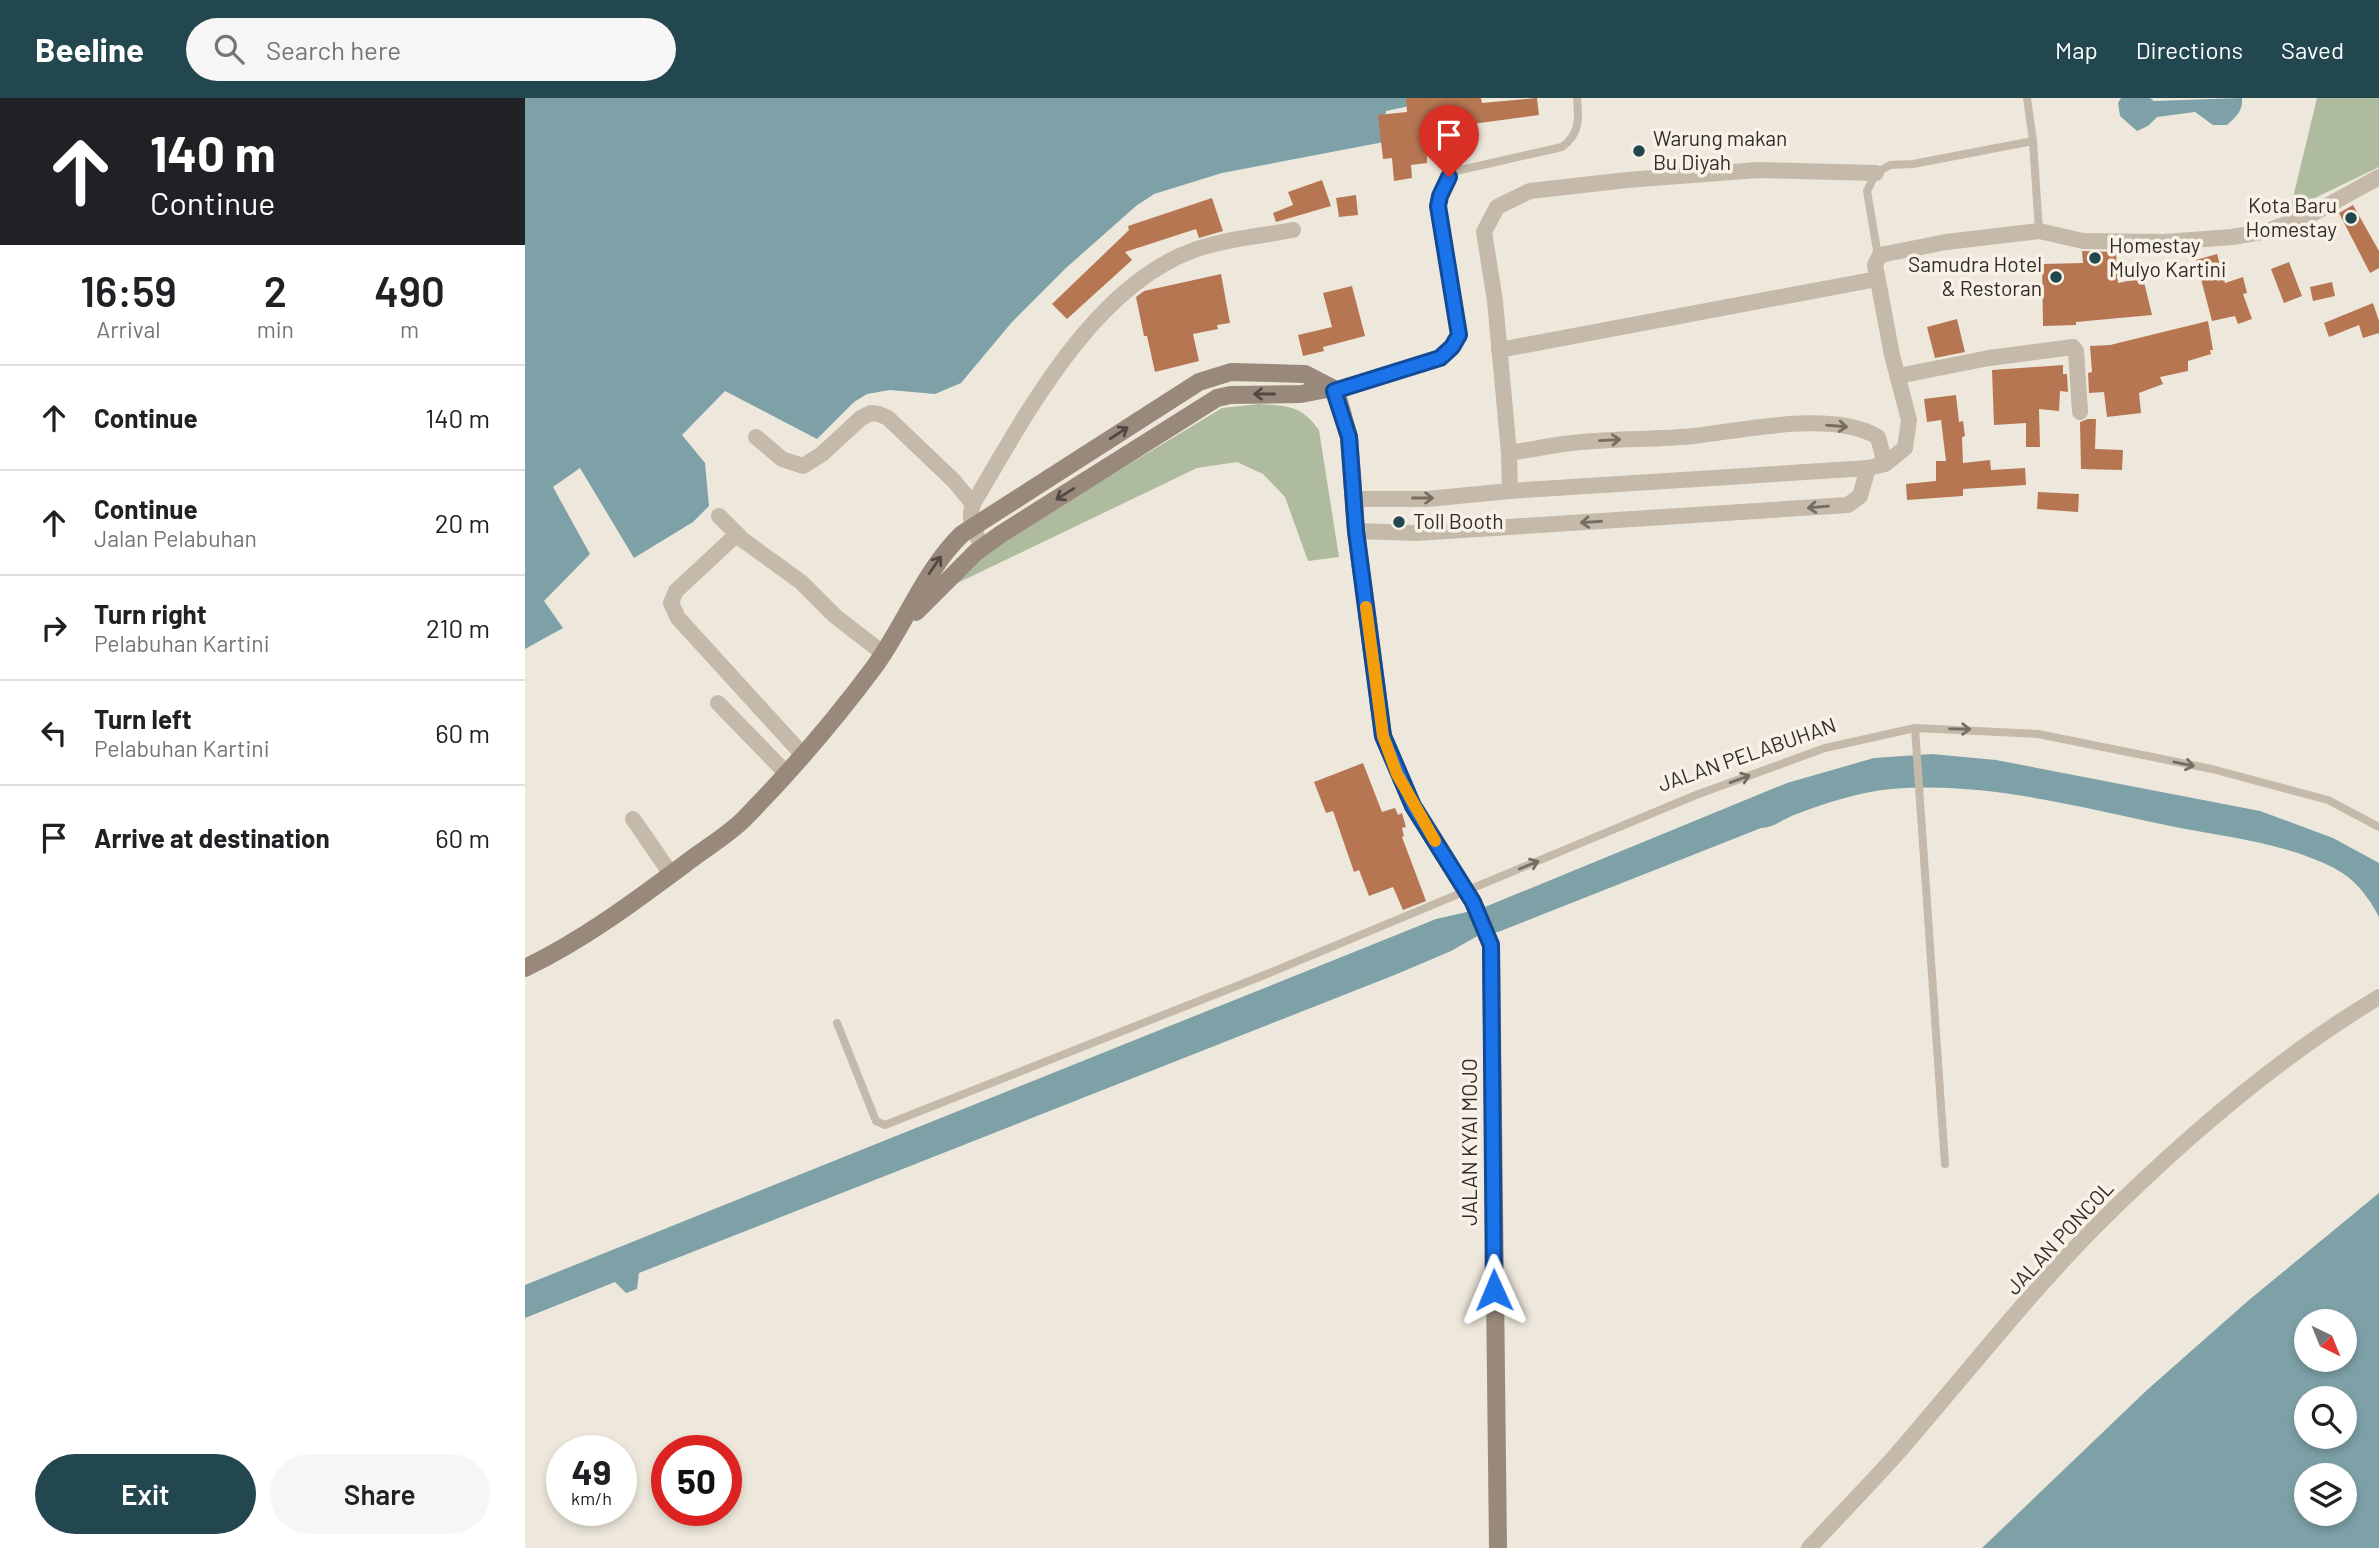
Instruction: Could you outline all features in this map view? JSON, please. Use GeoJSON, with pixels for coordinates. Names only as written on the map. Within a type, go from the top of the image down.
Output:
{"type":"FeatureCollection","features":[{"type":"Feature","properties":{"kind":"main road"},"geometry":{"type":"LineString","coordinates":[[526,965],[586,935],[742,821],[803,755],[884,654],[903,625],[929,574],[946,550],[972,527],[1199,382],[1217,374],[1231,372],[1305,374],[1333,390],[1349,437],[1356,531],[1383,736],[1413,806],[1470,897]]}},
{"type":"Feature","properties":{"kind":"main road"},"geometry":{"type":"LineString","coordinates":[[1217,374],[1217,398]]}},
{"type":"Feature","properties":{"kind":"main road"},"geometry":{"type":"LineString","coordinates":[[903,625],[983,548],[1217,398],[1333,390]]}},
{"type":"Feature","properties":{"kind":"main road","name":"JALAN KYAI MOJO"},"geometry":{"type":"LineString","coordinates":[[1470,897],[1491,945],[1498,1548]]}},
{"type":"Feature","properties":{"kind":"street"},"geometry":{"type":"LineString","coordinates":[[1510,491],[1499,351],[1484,232],[1497,207],[1530,191],[1758,170],[1876,173]]}},
{"type":"Feature","properties":{"kind":"street"},"geometry":{"type":"LineString","coordinates":[[1355,499],[1427,499],[1510,491],[1868,468],[1885,464],[1905,448],[1909,420],[1877,279],[1875,265],[1878,256],[1946,243],[2039,231],[2083,241],[2164,242],[2268,232],[2314,213],[2379,177]]}},
{"type":"Feature","properties":{"kind":"street"},"geometry":{"type":"LineString","coordinates":[[983,548],[972,527],[970,513],[973,504],[1049,376],[1119,298],[1138,282],[1196,250],[1293,230]]}},
{"type":"Feature","properties":{"kind":"street"},"geometry":{"type":"LineString","coordinates":[[1499,351],[1877,279]]}},
{"type":"Feature","properties":{"kind":"street"},"geometry":{"type":"LineString","coordinates":[[1898,376],[1989,358],[2073,347],[2076,351],[2080,412]]}},
{"type":"Feature","properties":{"kind":"street"},"geometry":{"type":"LineString","coordinates":[[756,438],[782,459],[803,466],[823,454],[849,426],[871,413],[879,414],[888,418],[954,481],[973,504]]}},
{"type":"Feature","properties":{"kind":"street"},"geometry":{"type":"LineString","coordinates":[[1509,453],[1573,443],[1694,436],[1769,425],[1832,424],[1862,429],[1878,437],[1885,464]]}},
{"type":"Feature","properties":{"kind":"street"},"geometry":{"type":"LineString","coordinates":[[1356,531],[1416,533],[1848,505],[1860,496],[1868,468]]}},
{"type":"Feature","properties":{"kind":"street"},"geometry":{"type":"LineString","coordinates":[[719,516],[739,536],[810,590],[835,617],[884,654]]}},
{"type":"Feature","properties":{"kind":"street"},"geometry":{"type":"LineString","coordinates":[[739,536],[734,536],[676,591],[671,603],[673,611],[803,755]]}},
{"type":"Feature","properties":{"kind":"street"},"geometry":{"type":"LineString","coordinates":[[718,704],[786,773]]}},
{"type":"Feature","properties":{"kind":"street"},"geometry":{"type":"LineString","coordinates":[[633,819],[671,874]]}},
{"type":"Feature","properties":{"kind":"street","name":"JALAN PONCOL"},"geometry":{"type":"LineString","coordinates":[[1809,1548],[1895,1455],[1974,1362],[2095,1228],[2221,1114],[2312,1040],[2379,997]]}},
{"type":"Feature","properties":{"kind":"lane"},"geometry":{"type":"LineString","coordinates":[[1333,390],[1425,364],[1440,358],[1452,347],[1459,335],[1438,206],[1445,184],[1456,171],[1562,147],[1573,138],[1578,127],[1577,98]]}},
{"type":"Feature","properties":{"kind":"lane"},"geometry":{"type":"LineString","coordinates":[[2027,98],[2033,141],[2039,231]]}},
{"type":"Feature","properties":{"kind":"lane"},"geometry":{"type":"LineString","coordinates":[[1878,256],[1867,191],[1876,173],[1890,165],[1913,164],[2033,141]]}},
{"type":"Feature","properties":{"kind":"lane"},"geometry":{"type":"LineString","coordinates":[[1915,728],[1945,1164]]}},
{"type":"Feature","properties":{"kind":"lane","name":"JALAN PELABUHAN"},"geometry":{"type":"LineString","coordinates":[[837,1023],[876,1121],[885,1125],[1470,897],[1696,795],[1825,748],[1915,728],[2038,734],[2212,769],[2328,800],[2379,827]]}},
{"type":"Feature","properties":{"kind":"green space"},"geometry":{"type":"Polygon","coordinates":[[[2317,98],[2379,98],[2379,167],[2290,210],[2317,98]]]}},
{"type":"Feature","properties":{"kind":"green space"},"geometry":{"type":"Polygon","coordinates":[[[1278,405],[1300,411],[1319,430],[1339,557],[1308,561],[1285,497],[1263,474],[1237,462],[1197,468],[945,589],[984,552],[1222,408],[1278,405]]]}},
{"type":"Feature","properties":{"kind":"water"},"geometry":{"type":"Polygon","coordinates":[[[525,98],[1447,98],[1386,111],[1384,142],[1222,173],[1154,194],[1136,206],[1066,268],[1012,322],[961,383],[935,394],[890,390],[867,394],[854,402],[817,439],[725,391],[682,435],[705,463],[709,506],[693,522],[634,558],[580,468],[553,487],[590,554],[544,601],[563,628],[525,649],[525,98]]]}},
{"type":"Feature","properties":{"kind":"water"},"geometry":{"type":"Polygon","coordinates":[[[2121,98],[2150,98],[2154,101],[2242,98],[2242,103],[2238,113],[2227,125],[2213,125],[2195,112],[2157,117],[2148,126],[2137,131],[2120,116],[2118,103],[2121,98]]]}},
{"type":"Feature","properties":{"kind":"water"},"geometry":{"type":"Polygon","coordinates":[[[1932,754],[1996,760],[2260,811],[2333,838],[2379,863],[2379,917],[2360,889],[2342,872],[2315,859],[2276,847],[1999,792],[1927,788],[1866,793],[1789,817],[1498,932],[1481,934],[1451,951],[1397,974],[639,1273],[637,1289],[626,1293],[615,1282],[525,1318],[525,1285],[1436,919],[1480,909],[1787,783],[1874,758],[1932,754]]]}},
{"type":"Feature","properties":{"kind":"water"},"geometry":{"type":"Polygon","coordinates":[[[2379,1193],[2379,1548],[1982,1548],[2147,1390],[2249,1300],[2379,1193]]]}},
{"type":"Feature","properties":{"kind":"building"},"geometry":{"type":"Polygon","coordinates":[[[1406,98],[1481,98],[1482,103],[1537,98],[1539,115],[1435,129],[1438,154],[1427,155],[1427,163],[1411,165],[1412,178],[1394,181],[1392,158],[1383,159],[1378,115],[1407,112],[1406,98]]]}},
{"type":"Feature","properties":{"kind":"building"},"geometry":{"type":"Polygon","coordinates":[[[1322,180],[1331,206],[1276,222],[1273,213],[1293,205],[1288,192],[1322,180]]]}},
{"type":"Feature","properties":{"kind":"building"},"geometry":{"type":"Polygon","coordinates":[[[1356,195],[1358,215],[1339,217],[1336,198],[1356,195]]]}},
{"type":"Feature","properties":{"kind":"building"},"geometry":{"type":"Polygon","coordinates":[[[1212,198],[1223,231],[1199,238],[1196,229],[1125,252],[1132,260],[1067,319],[1052,304],[1129,230],[1128,226],[1212,198]]]}},
{"type":"Feature","properties":{"kind":"building"},"geometry":{"type":"Polygon","coordinates":[[[2353,205],[2379,251],[2379,268],[2370,273],[2339,213],[2353,205]]]}},
{"type":"Feature","properties":{"kind":"building"},"geometry":{"type":"Polygon","coordinates":[[[2082,251],[2116,252],[2118,283],[2143,278],[2152,315],[2076,322],[2076,325],[2043,326],[2042,264],[2083,263],[2082,251]]]}},
{"type":"Feature","properties":{"kind":"building"},"geometry":{"type":"Polygon","coordinates":[[[2217,254],[2225,283],[2243,277],[2247,293],[2243,294],[2252,319],[2238,324],[2235,316],[2212,321],[2196,260],[2217,254]]]}},
{"type":"Feature","properties":{"kind":"building"},"geometry":{"type":"Polygon","coordinates":[[[2289,262],[2302,296],[2284,303],[2271,269],[2289,262]]]}},
{"type":"Feature","properties":{"kind":"building"},"geometry":{"type":"Polygon","coordinates":[[[1221,274],[1230,323],[1217,325],[1218,329],[1193,334],[1199,361],[1155,372],[1136,297],[1144,291],[1221,274]]]}},
{"type":"Feature","properties":{"kind":"building"},"geometry":{"type":"Polygon","coordinates":[[[2332,282],[2335,296],[2313,301],[2310,287],[2332,282]]]}},
{"type":"Feature","properties":{"kind":"building"},"geometry":{"type":"Polygon","coordinates":[[[1352,286],[1365,336],[1323,347],[1324,351],[1303,356],[1298,335],[1332,327],[1323,293],[1352,286]]]}},
{"type":"Feature","properties":{"kind":"building"},"geometry":{"type":"Polygon","coordinates":[[[2373,303],[2379,321],[2379,333],[2363,338],[2359,325],[2329,337],[2324,323],[2373,303]]]}},
{"type":"Feature","properties":{"kind":"building"},"geometry":{"type":"Polygon","coordinates":[[[1957,319],[1965,352],[1935,358],[1927,327],[1957,319]]]}},
{"type":"Feature","properties":{"kind":"building"},"geometry":{"type":"Polygon","coordinates":[[[2208,321],[2213,350],[2210,350],[2211,354],[2188,361],[2188,371],[2160,377],[2163,384],[2139,393],[2141,413],[2107,417],[2104,392],[2089,393],[2088,373],[2092,372],[2090,346],[2110,345],[2208,321]]]}},
{"type":"Feature","properties":{"kind":"building"},"geometry":{"type":"Polygon","coordinates":[[[2063,365],[2063,374],[2067,374],[2068,392],[2060,391],[2059,411],[2039,409],[2040,447],[2026,447],[2026,423],[1994,425],[1992,370],[2063,365]]]}},
{"type":"Feature","properties":{"kind":"building"},"geometry":{"type":"Polygon","coordinates":[[[1956,395],[1959,422],[1963,421],[1965,436],[1962,437],[1963,463],[1990,460],[1991,470],[2025,468],[2026,485],[1963,489],[1963,496],[1907,500],[1906,484],[1936,481],[1936,461],[1946,461],[1941,420],[1927,422],[1924,399],[1956,395]]]}},
{"type":"Feature","properties":{"kind":"building"},"geometry":{"type":"Polygon","coordinates":[[[2096,419],[2095,449],[2123,450],[2122,470],[2081,469],[2080,422],[2096,419]]]}},
{"type":"Feature","properties":{"kind":"building"},"geometry":{"type":"Polygon","coordinates":[[[2038,492],[2079,494],[2078,512],[2037,509],[2038,492]]]}},
{"type":"Feature","properties":{"kind":"building"},"geometry":{"type":"Polygon","coordinates":[[[1363,763],[1382,812],[1395,808],[1398,815],[1402,813],[1406,827],[1402,828],[1402,837],[1426,901],[1403,910],[1393,887],[1369,896],[1359,870],[1354,872],[1333,811],[1326,813],[1314,782],[1363,763]]]}},
{"type":"Feature","properties":{"kind":"slow traffic"},"geometry":{"type":"LineString","coordinates":[[1366,607],[1383,736],[1397,774],[1435,841]]}},
{"type":"Feature","properties":{"kind":"place","name":"Warung makan Bu Diyah"},"geometry":{"type":"Point","coordinates":[1639,151]}},
{"type":"Feature","properties":{"kind":"place","name":"Kota Baru Homestay"},"geometry":{"type":"Point","coordinates":[2351,218]}},
{"type":"Feature","properties":{"kind":"place","name":"Homestay Mulyo Kartini"},"geometry":{"type":"Point","coordinates":[2095,258]}},
{"type":"Feature","properties":{"kind":"place","name":"Samudra Hotel & Restoran"},"geometry":{"type":"Point","coordinates":[2056,277]}},
{"type":"Feature","properties":{"kind":"place","name":"Toll Booth"},"geometry":{"type":"Point","coordinates":[1399,522]}},
{"type":"Feature","properties":{"kind":"route"},"geometry":{"type":"LineString","coordinates":[[1449,177],[1438,206],[1459,335],[1452,347],[1440,358],[1334,391],[1349,437],[1356,531],[1383,736],[1397,774],[1413,806],[1473,902],[1491,945],[1494,1290]]}}]}
